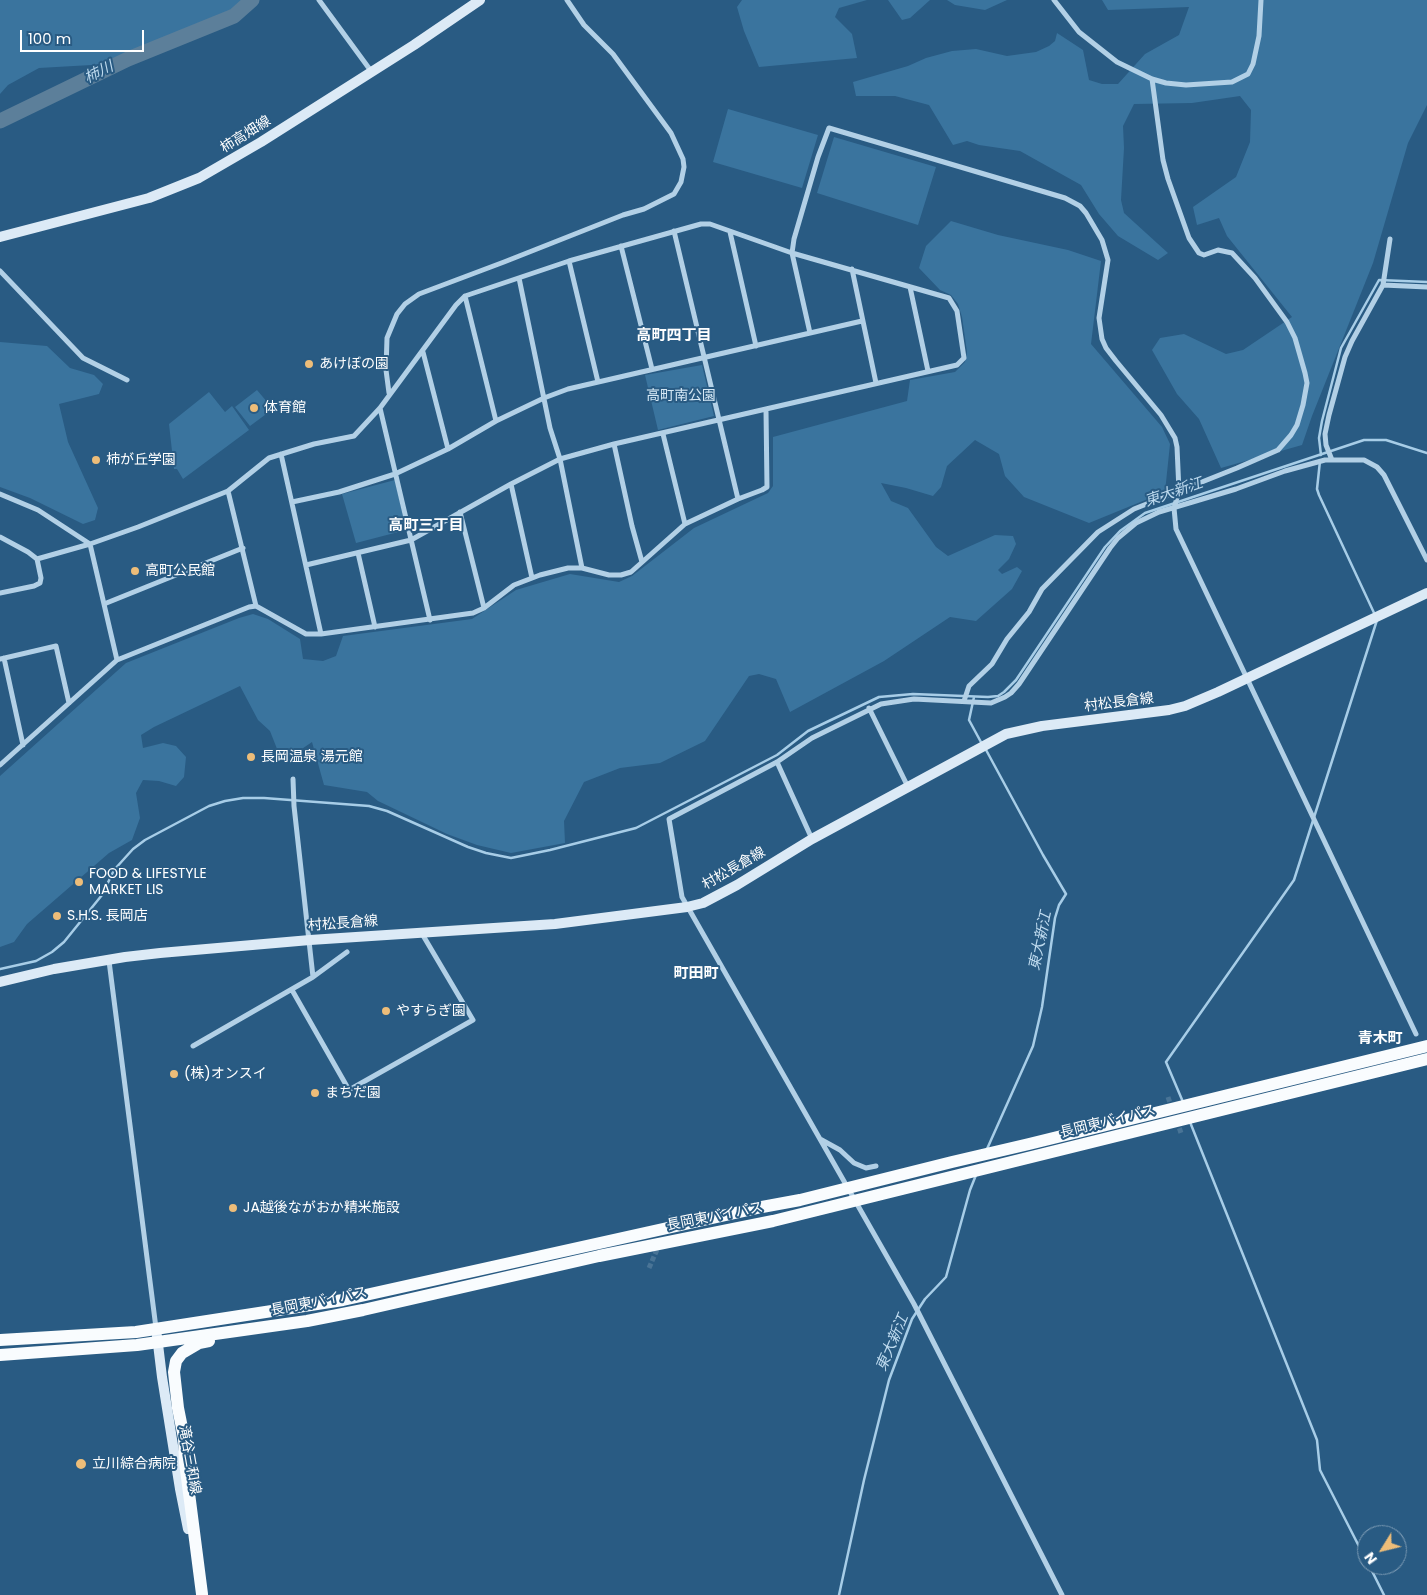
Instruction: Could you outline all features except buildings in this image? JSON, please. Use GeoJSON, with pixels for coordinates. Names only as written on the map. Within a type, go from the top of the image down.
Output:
{"type":"FeatureCollection","features":[{"type":"Feature","properties":{"kind":"highway","name":"長岡東バイパス"},"geometry":{"type":"LineString","coordinates":[[0,1340],[136,1332],[352,1298],[800,1200],[1427,1046]]}},
{"type":"Feature","properties":{"kind":"highway","name":"長岡東バイパス"},"geometry":{"type":"LineString","coordinates":[[0,1355],[118,1347],[307,1321],[599,1256],[772,1221],[1427,1059]]}},
{"type":"Feature","properties":{"kind":"highway"},"geometry":{"type":"LineString","coordinates":[[202,1594],[185,1462],[184,1438],[174,1383],[176,1361],[182,1353],[199,1343],[244,1337],[307,1321]]}},
{"type":"Feature","properties":{"kind":"main road","name":"柿高畑線"},"geometry":{"type":"LineString","coordinates":[[0,237],[149,198],[199,178],[227,163],[414,45],[480,0]]}},
{"type":"Feature","properties":{"kind":"main road","name":"村松長倉線"},"geometry":{"type":"LineString","coordinates":[[0,982],[54,969],[160,953],[310,940],[555,924],[687,907],[703,903],[737,885],[812,839],[1006,734],[1042,726],[1169,710],[1210,696],[1427,593]]}},
{"type":"Feature","properties":{"kind":"main road","name":"滝谷三和線"},"geometry":{"type":"LineString","coordinates":[[156,1328],[180,1489],[202,1594]]}},
{"type":"Feature","properties":{"kind":"street"},"geometry":{"type":"LineString","coordinates":[[319,0],[371,71]]}},
{"type":"Feature","properties":{"kind":"street"},"geometry":{"type":"LineString","coordinates":[[390,393],[386,370],[387,338],[397,314],[405,304],[419,294],[644,209],[674,194],[681,182],[684,166],[683,159],[671,134],[613,54],[584,25],[567,0]]}},
{"type":"Feature","properties":{"kind":"street"},"geometry":{"type":"LineString","coordinates":[[1054,0],[1090,43],[1117,62],[1152,79],[1166,83],[1186,85],[1232,82],[1248,74],[1253,64],[1259,36],[1261,0]]}},
{"type":"Feature","properties":{"kind":"street"},"geometry":{"type":"LineString","coordinates":[[964,701],[969,686],[992,664],[1007,639],[1042,590],[1098,532],[1134,508],[1270,455],[1278,450],[1297,425],[1307,383],[1306,373],[1295,338],[1287,322],[1255,278],[1232,253],[1218,250],[1204,255],[1199,253],[1189,238],[1163,160],[1152,79]]}},
{"type":"Feature","properties":{"kind":"street"},"geometry":{"type":"LineString","coordinates":[[810,333],[792,253],[794,239],[818,157],[829,128],[1064,198],[1080,206],[1094,226],[1106,250],[1107,271],[1099,318],[1102,339],[1106,348],[1161,416],[1176,438],[1179,491],[1174,508],[1176,529],[1416,1034]]}},
{"type":"Feature","properties":{"kind":"street"},"geometry":{"type":"LineString","coordinates":[[37,559],[90,544],[147,524],[228,491],[269,458],[314,444],[354,436],[380,408],[456,305],[465,296],[569,261],[674,231],[701,224],[710,224],[792,253],[949,298],[954,304],[960,322],[964,358],[957,364],[614,444],[560,459],[411,540],[306,565]]}},
{"type":"Feature","properties":{"kind":"street"},"geometry":{"type":"LineString","coordinates":[[674,231],[738,499]]}},
{"type":"Feature","properties":{"kind":"street"},"geometry":{"type":"LineString","coordinates":[[730,232],[756,346]]}},
{"type":"Feature","properties":{"kind":"street"},"geometry":{"type":"LineString","coordinates":[[1332,460],[1326,445],[1325,434],[1345,357],[1383,285],[1390,239]]}},
{"type":"Feature","properties":{"kind":"street"},"geometry":{"type":"LineString","coordinates":[[621,246],[652,369]]}},
{"type":"Feature","properties":{"kind":"street"},"geometry":{"type":"LineString","coordinates":[[569,261],[598,382]]}},
{"type":"Feature","properties":{"kind":"street"},"geometry":{"type":"LineString","coordinates":[[852,269],[876,383]]}},
{"type":"Feature","properties":{"kind":"street"},"geometry":{"type":"LineString","coordinates":[[0,271],[83,358],[127,380]]}},
{"type":"Feature","properties":{"kind":"street"},"geometry":{"type":"LineString","coordinates":[[519,278],[550,428],[560,459],[582,568]]}},
{"type":"Feature","properties":{"kind":"street"},"geometry":{"type":"LineString","coordinates":[[1383,285],[1427,287]]}},
{"type":"Feature","properties":{"kind":"street"},"geometry":{"type":"LineString","coordinates":[[910,287],[928,371]]}},
{"type":"Feature","properties":{"kind":"street"},"geometry":{"type":"LineString","coordinates":[[465,296],[496,421]]}},
{"type":"Feature","properties":{"kind":"street"},"geometry":{"type":"LineString","coordinates":[[292,502],[339,492],[395,474],[448,449],[496,421],[544,398],[598,382],[862,321]]}},
{"type":"Feature","properties":{"kind":"street"},"geometry":{"type":"LineString","coordinates":[[422,352],[448,449]]}},
{"type":"Feature","properties":{"kind":"street"},"geometry":{"type":"LineString","coordinates":[[380,408],[430,620]]}},
{"type":"Feature","properties":{"kind":"street"},"geometry":{"type":"LineString","coordinates":[[0,765],[117,660],[249,607],[256,606],[306,634],[321,634],[474,613],[514,586],[532,578],[568,568],[582,568],[609,575],[621,575],[631,572],[686,524],[767,486],[766,410]]}},
{"type":"Feature","properties":{"kind":"street"},"geometry":{"type":"LineString","coordinates":[[663,434],[686,524]]}},
{"type":"Feature","properties":{"kind":"street"},"geometry":{"type":"LineString","coordinates":[[614,444],[642,562]]}},
{"type":"Feature","properties":{"kind":"street"},"geometry":{"type":"LineString","coordinates":[[281,454],[321,634]]}},
{"type":"Feature","properties":{"kind":"street"},"geometry":{"type":"LineString","coordinates":[[1062,1595],[914,1304],[682,898],[668,819],[777,762],[812,738],[870,708],[891,701],[914,699],[991,703],[1011,693],[1118,538],[1131,527],[1159,512],[1285,471],[1332,460],[1364,460],[1378,467],[1384,475],[1427,560]]}},
{"type":"Feature","properties":{"kind":"street"},"geometry":{"type":"LineString","coordinates":[[511,484],[532,578]]}},
{"type":"Feature","properties":{"kind":"street"},"geometry":{"type":"LineString","coordinates":[[228,491],[256,606]]}},
{"type":"Feature","properties":{"kind":"street"},"geometry":{"type":"LineString","coordinates":[[0,494],[38,510],[90,544],[117,660]]}},
{"type":"Feature","properties":{"kind":"street"},"geometry":{"type":"LineString","coordinates":[[460,512],[484,608]]}},
{"type":"Feature","properties":{"kind":"street"},"geometry":{"type":"LineString","coordinates":[[0,537],[37,559],[40,583],[0,593]]}},
{"type":"Feature","properties":{"kind":"street"},"geometry":{"type":"LineString","coordinates":[[104,604],[243,548]]}},
{"type":"Feature","properties":{"kind":"street"},"geometry":{"type":"LineString","coordinates":[[358,553],[375,627]]}},
{"type":"Feature","properties":{"kind":"street"},"geometry":{"type":"LineString","coordinates":[[23,745],[2,658],[56,646],[69,702]]}},
{"type":"Feature","properties":{"kind":"street"},"geometry":{"type":"LineString","coordinates":[[870,708],[908,787]]}},
{"type":"Feature","properties":{"kind":"street"},"geometry":{"type":"LineString","coordinates":[[777,762],[812,839]]}},
{"type":"Feature","properties":{"kind":"street"},"geometry":{"type":"LineString","coordinates":[[293,779],[294,806],[313,977]]}},
{"type":"Feature","properties":{"kind":"street"},"geometry":{"type":"LineString","coordinates":[[292,990],[350,1090],[473,1020],[421,932]]}},
{"type":"Feature","properties":{"kind":"street"},"geometry":{"type":"LineString","coordinates":[[193,1046],[292,990],[347,952]]}},
{"type":"Feature","properties":{"kind":"street"},"geometry":{"type":"LineString","coordinates":[[109,961],[156,1328]]}},
{"type":"Feature","properties":{"kind":"street"},"geometry":{"type":"LineString","coordinates":[[820,1138],[840,1150],[854,1164],[866,1168],[876,1166]]}},
{"type":"Feature","properties":{"kind":"green space"},"geometry":{"type":"Polygon","coordinates":[[[0,0],[246,0],[231,13],[109,64],[39,68],[8,85],[0,94],[0,0]]]}},
{"type":"Feature","properties":{"kind":"green space"},"geometry":{"type":"Polygon","coordinates":[[[742,0],[867,0],[839,8],[835,17],[852,34],[857,58],[759,67],[744,31],[737,7],[742,0]]]}},
{"type":"Feature","properties":{"kind":"green space"},"geometry":{"type":"Polygon","coordinates":[[[888,0],[930,0],[910,18],[902,20],[888,0]]]}},
{"type":"Feature","properties":{"kind":"green space"},"geometry":{"type":"Polygon","coordinates":[[[947,0],[1007,0],[985,10],[955,5],[947,0]]]}},
{"type":"Feature","properties":{"kind":"green space"},"geometry":{"type":"Polygon","coordinates":[[[1102,0],[1427,0],[1427,105],[1408,143],[1373,263],[1302,445],[1221,468],[1199,419],[1177,394],[1152,350],[1160,338],[1184,334],[1226,354],[1243,350],[1292,317],[1227,236],[1219,218],[1197,225],[1193,207],[1236,177],[1250,142],[1251,110],[1240,96],[1192,103],[1134,104],[1123,126],[1124,148],[1121,200],[1124,213],[1168,253],[1158,260],[1118,236],[1099,214],[1081,185],[1020,151],[979,145],[967,141],[953,145],[929,105],[895,96],[856,96],[853,82],[908,66],[926,58],[952,51],[976,49],[1007,56],[1036,52],[1055,41],[1057,33],[1083,50],[1089,80],[1102,84],[1118,84],[1145,54],[1179,35],[1189,7],[1108,10],[1102,0]]]}},
{"type":"Feature","properties":{"kind":"green space"},"geometry":{"type":"Polygon","coordinates":[[[728,109],[818,135],[802,188],[713,162],[728,109]]]}},
{"type":"Feature","properties":{"kind":"green space"},"geometry":{"type":"Polygon","coordinates":[[[834,137],[936,167],[918,225],[817,193],[834,137]]]}},
{"type":"Feature","properties":{"kind":"green space"},"geometry":{"type":"Polygon","coordinates":[[[951,221],[998,235],[1068,250],[1101,261],[1091,344],[1162,427],[1170,444],[1165,492],[1089,523],[1024,497],[1005,476],[999,454],[975,440],[947,466],[941,487],[933,496],[881,483],[891,501],[908,508],[936,547],[948,556],[995,535],[1013,536],[1016,544],[1009,559],[998,570],[1002,574],[1017,567],[1022,571],[1012,589],[976,621],[950,617],[884,661],[790,712],[776,679],[759,674],[749,676],[705,741],[660,763],[620,768],[584,782],[564,821],[565,843],[511,853],[477,845],[447,834],[378,801],[367,792],[324,785],[312,742],[293,755],[281,759],[270,731],[258,720],[240,686],[141,735],[143,748],[163,743],[176,746],[186,757],[184,777],[176,786],[159,781],[143,780],[136,793],[140,818],[132,840],[109,853],[27,924],[14,942],[0,947],[0,776],[126,663],[253,614],[268,619],[300,639],[303,659],[323,661],[336,656],[343,636],[472,619],[516,590],[570,574],[619,582],[632,576],[694,528],[768,493],[773,486],[773,437],[907,401],[910,380],[955,372],[965,362],[967,352],[962,317],[958,304],[951,295],[940,290],[919,268],[926,246],[951,221]]]}},
{"type":"Feature","properties":{"kind":"green space"},"geometry":{"type":"Polygon","coordinates":[[[0,342],[47,346],[70,368],[94,375],[103,384],[99,394],[59,404],[68,442],[98,508],[95,520],[83,524],[30,498],[0,487],[0,342]]]}},
{"type":"Feature","properties":{"kind":"green space","name":"高町南公園"},"geometry":{"type":"Polygon","coordinates":[[[702,365],[714,416],[658,430],[645,375],[702,365]]]}},
{"type":"Feature","properties":{"kind":"green space","name":"体育館"},"geometry":{"type":"Polygon","coordinates":[[[257,390],[273,409],[250,426],[235,407],[257,390]]]}},
{"type":"Feature","properties":{"kind":"green space"},"geometry":{"type":"Polygon","coordinates":[[[209,392],[225,412],[232,406],[249,430],[183,479],[177,469],[174,469],[169,424],[209,392]]]}},
{"type":"Feature","properties":{"kind":"green space"},"geometry":{"type":"Polygon","coordinates":[[[395,480],[406,530],[356,543],[342,494],[395,480]]]}},
{"type":"Feature","properties":{"kind":"waterway","name":"柿川"},"geometry":{"type":"LineString","coordinates":[[0,121],[128,59],[234,16],[252,0]]}},
{"type":"Feature","properties":{"kind":"waterway"},"geometry":{"type":"LineString","coordinates":[[1321,455],[1319,438],[1322,421],[1341,348],[1379,280],[1427,282]]}},
{"type":"Feature","properties":{"kind":"waterway"},"geometry":{"type":"LineString","coordinates":[[0,969],[36,961],[52,952],[64,942],[102,895],[114,870],[133,849],[145,840],[209,806],[225,801],[243,798],[264,798],[369,806],[387,811],[468,847],[511,858],[636,828],[777,755],[808,731],[879,697],[913,694],[998,696],[1016,680],[1105,547],[1120,531],[1145,513],[1364,440],[1386,440],[1427,453]]}},
{"type":"Feature","properties":{"kind":"waterway"},"geometry":{"type":"LineString","coordinates":[[1320,461],[1317,489],[1319,495],[1375,615]]}},
{"type":"Feature","properties":{"kind":"waterway"},"geometry":{"type":"LineString","coordinates":[[1183,1102],[1166,1062],[1294,880],[1377,620]]}},
{"type":"Feature","properties":{"kind":"waterway","name":"東大新江"},"geometry":{"type":"LineString","coordinates":[[974,697],[969,720],[982,744]]}},
{"type":"Feature","properties":{"kind":"waterway","name":"東大新江"},"geometry":{"type":"LineString","coordinates":[[985,748],[1066,894],[1059,905],[1055,918],[1042,1007],[1033,1046],[987,1149]]}},
{"type":"Feature","properties":{"kind":"waterway"},"geometry":{"type":"LineString","coordinates":[[1190,1122],[1317,1440],[1320,1470],[1357,1542]]}},
{"type":"Feature","properties":{"kind":"waterway","name":"東大新江"},"geometry":{"type":"LineString","coordinates":[[839,1595],[864,1480],[889,1380],[912,1319],[925,1299],[946,1277],[970,1190],[976,1175]]}},
{"type":"Feature","properties":{"kind":"waterway"},"geometry":{"type":"LineString","coordinates":[[1374,1575],[1384,1595]]}},
{"type":"Feature","properties":{"kind":"tunnel"},"geometry":{"type":"LineString","coordinates":[[1168,1097],[1172,1109]]}},
{"type":"Feature","properties":{"kind":"tunnel"},"geometry":{"type":"LineString","coordinates":[[1177,1121],[1181,1133]]}},
{"type":"Feature","properties":{"kind":"tunnel"},"geometry":{"type":"LineString","coordinates":[[666,1227],[672,1214]]}},
{"type":"Feature","properties":{"kind":"tunnel"},"geometry":{"type":"LineString","coordinates":[[649,1268],[659,1245]]}},
{"type":"Feature","properties":{"kind":"place","name":"あけぼの園"},"geometry":{"type":"Point","coordinates":[309,364]}},
{"type":"Feature","properties":{"kind":"place","name":"体育館"},"geometry":{"type":"Point","coordinates":[254,408]}},
{"type":"Feature","properties":{"kind":"place","name":"柿が丘学園"},"geometry":{"type":"Point","coordinates":[96,460]}},
{"type":"Feature","properties":{"kind":"place","name":"高町公民館"},"geometry":{"type":"Point","coordinates":[135,571]}},
{"type":"Feature","properties":{"kind":"place","name":"長岡温泉 湯元館"},"geometry":{"type":"Point","coordinates":[251,757]}},
{"type":"Feature","properties":{"kind":"place","name":"FOOD & LIFESTYLE MARKET LIS"},"geometry":{"type":"Point","coordinates":[79,882]}},
{"type":"Feature","properties":{"kind":"place","name":"S.H.S. 長岡店"},"geometry":{"type":"Point","coordinates":[57,916]}},
{"type":"Feature","properties":{"kind":"place","name":"やすらぎ園"},"geometry":{"type":"Point","coordinates":[386,1011]}},
{"type":"Feature","properties":{"kind":"place","name":"(株)オンスイ"},"geometry":{"type":"Point","coordinates":[174,1074]}},
{"type":"Feature","properties":{"kind":"place","name":"まちだ園"},"geometry":{"type":"Point","coordinates":[315,1093]}},
{"type":"Feature","properties":{"kind":"place","name":"JA越後ながおか精米施設"},"geometry":{"type":"Point","coordinates":[233,1208]}},
{"type":"Feature","properties":{"kind":"place","name":"立川綜合病院"},"geometry":{"type":"Point","coordinates":[81,1464]}},
{"type":"Feature","properties":{"kind":"district","name":"高町四丁目"},"geometry":{"type":"Point","coordinates":[674,336]}},
{"type":"Feature","properties":{"kind":"district","name":"高町三丁目"},"geometry":{"type":"Point","coordinates":[426,526]}},
{"type":"Feature","properties":{"kind":"district","name":"町田町"},"geometry":{"type":"Point","coordinates":[696,974]}},
{"type":"Feature","properties":{"kind":"district","name":"青木町"},"geometry":{"type":"Point","coordinates":[1380,1039]}}]}
